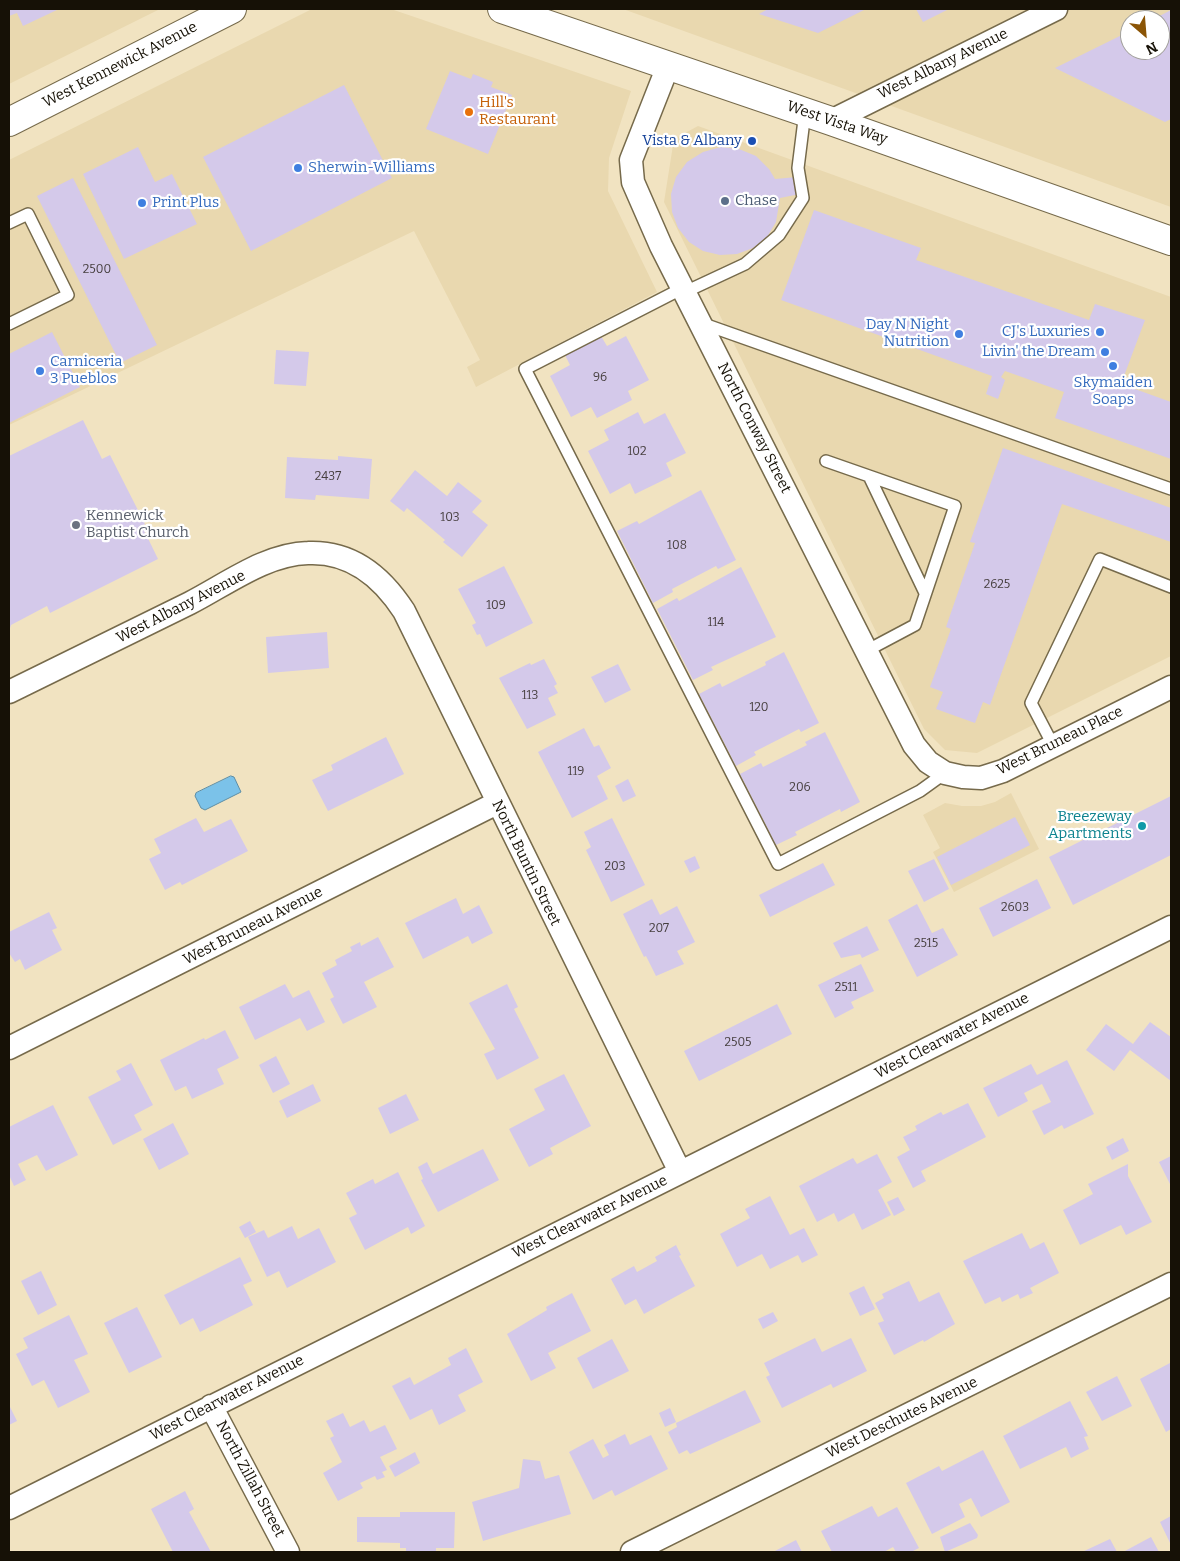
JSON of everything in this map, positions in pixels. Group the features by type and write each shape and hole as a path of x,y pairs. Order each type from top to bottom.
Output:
{"main road":[{"name":"West Kennewick Avenue","path":"9,122 232,9"},
{"name":"West Vista Way","path":"502,9 523,14 1171,241"}],"street":[{"name":"West Albany Avenue","path":"831,121 1056,9"},
{"name":"North Conway Street","path":"668,66 632,160 631,171 639,200 914,745 928,762 945,773"},
{"name":"West Albany Avenue","path":"9,692 140,628 261,565 284,556 307,552 329,554 358,564"},
{"name":"North Buntin Street","path":"358,564 387,587 404,611 680,1172"},
{"name":"West Bruneau Place","path":"945,773 980,778 1003,771 1171,687"},
{"name":"West Bruneau Avenue","path":"9,1048 497,803"},
{"name":"West Clearwater Avenue","path":"9,1508 1171,927"},
{"name":"West Deschutes Avenue","path":"632,1552 1171,1284"},
{"name":"North Zillah Street","path":"211,1406 288,1552"}],"lane":[{"path":"805,112 798,168 803,198 779,234 745,264 684,290 524,369 778,864 920,791 945,773"},
{"path":"9,223 28,214 68,295 9,324"},
{"path":"701,323 1171,489"},
{"path":"826,461 955,506 915,625 866,651"},
{"path":"869,476 926,593"},
{"path":"1054,747 1031,704 1100,559 1171,587"}],"shaded area":[{"path":"9,9 160,9 9,84"},
{"path":"312,9 391,9 631,91 609,158 608,191 657,292 476,387 467,367 480,360 414,231 9,425 9,160"},
{"path":"623,9 1171,9 1171,207"},
{"path":"698,126 1171,297 1171,656 977,753 945,750 924,729 664,202 674,139"},
{"path":"1011,793 1039,849 954,892 933,852 940,848 923,815 945,803 962,806 981,806 995,802"}],"water":[{"path":"231,776 234,777 241,792 205,810 201,808 195,796 196,793"}],"building":[{"path":"9,9 59,9 23,26 17,13 9,16"},
{"path":"768,9 866,9 818,33 759,14"},
{"path":"916,9 949,9 923,22"},
{"path":"1170,11 1171,119 1165,122 1055,68 1120,36 1120,60 1170,60"},
{"name":"Hill's Restaurant","path":"450,71 471,79 473,74 493,82 491,87 512,95 488,154 426,129"},
{"name":"Sherwin-Williams","path":"344,85 392,178 251,251 203,157"},
{"name":"Print Plus","path":"138,147 155,182 172,174 197,224 124,259 83,174"},
{"name":"Chase","path":"721,147 739,149 756,156 769,169 775,179 797,177 800,194 780,198 776,222 767,237 753,248 737,254 720,255 703,251 689,242 678,228 672,212 671,194 676,177 687,162 703,152"},
{"path":"73,178 157,345 120,363 37,196"},
{"path":"814,210 921,248 916,260 1089,320 1095,304 1145,320 1121,384 1171,402 1171,459 1055,418 1064,392 1005,371 1001,377 1005,380 998,399 986,394 992,376 781,300"},
{"name":"Carniceria 3 Pueblos","path":"52,332 80,387 9,423 9,354"},
{"path":"601,336 607,346 626,336 649,380 628,391 632,400 597,418 591,407 571,417 550,376 570,365 565,355"},
{"path":"276,350 309,352 306,386 274,384"},
{"path":"638,412 644,424 665,413 686,453 666,463 672,476 635,494 630,483 610,494 588,451 609,440 604,430"},
{"name":"Kennewick Baptist Church","path":"83,420 102,459 110,455 145,524 142,526 158,559 50,613 47,606 11,625 9,631 9,456"},
{"path":"1003,448 1171,508 1171,542 1062,504 990,705 983,702 975,723 936,709 943,692 930,687 951,629 946,627 975,543 970,542"},
{"path":"338,456 372,459 369,499 316,495 315,500 285,498 287,457 338,460"},
{"path":"415,470 447,496 458,482 482,501 472,512 488,525 462,557 407,508 404,512 390,501"},
{"path":"701,490 736,560 718,569 716,566 672,589 673,592 653,603 617,531 637,521 639,524"},
{"path":"504,566 533,623 486,647 480,634 477,635 472,625 476,623 458,589"},
{"path":"741,567 776,637 711,667 713,670 693,680 657,609 677,598 679,601"},
{"path":"327,632 329,668 268,673 266,637"},
{"path":"784,652 819,723 801,732 799,729 754,752 756,755 736,766 699,694 720,683 722,687 766,665 765,662"},
{"path":"544,659 557,684 554,686 558,693 548,698 556,715 527,729 499,678 530,663 531,665"},
{"path":"618,664 631,690 605,703 591,677"},
{"path":"584,728 594,747 599,745 611,768 597,776 608,799 572,818 538,752"},
{"path":"825,732 860,802 841,812 840,809 795,832 797,835 776,845 740,774 761,763 763,767 807,745 805,742"},
{"path":"386,737 404,774 328,811 312,780 333,770 331,765"},
{"path":"628,779 636,796 623,802 615,786"},
{"name":"Breezeway Apartments","path":"1171,796 1171,855 1073,905 1049,857"},
{"path":"1015,817 1030,845 951,885 937,857"},
{"path":"196,818 204,832 231,819 248,851 182,885 180,882 165,890 149,859 161,853 154,839"},
{"path":"612,818 645,885 611,902 586,850 591,847 584,832"},
{"path":"695,856 700,868 690,873 684,861"},
{"path":"934,859 949,889 924,902 908,871"},
{"path":"823,863 835,885 770,917 759,895"},
{"path":"1037,879 1051,908 993,937 979,908"},
{"path":"456,898 463,914 479,905 493,933 472,944 468,936 423,959 405,923"},
{"path":"652,899 660,915 677,906 695,942 677,951 684,964 656,976 646,956 644,957 623,914"},
{"path":"917,904 932,933 943,928 958,955 917,977 888,920"},
{"path":"49,912 57,928 52,930 62,950 25,970 20,959 15,962 9,953 9,932"},
{"path":"867,926 879,950 862,958 860,954 841,958 833,943"},
{"path":"378,937 394,967 364,982 377,1007 343,1024 330,999 334,997 322,973 337,965 335,960 352,951 350,947 360,942 361,946"},
{"path":"861,964 874,991 851,1002 854,1008 835,1018 818,985"},
{"path":"285,984 293,998 309,990 325,1022 307,1031 300,1018 255,1040 239,1007"},
{"path":"507,984 518,1007 514,1009 539,1058 497,1080 484,1054 495,1049 469,1003"},
{"path":"777,1004 792,1034 699,1081 684,1051"},
{"path":"1150,1022 1171,1037 1171,1081 1130,1050 1114,1071 1086,1050 1106,1024 1133,1044"},
{"path":"225,1030 239,1058 217,1069 224,1084 192,1099 186,1086 175,1091 160,1060 204,1038 205,1040"},
{"path":"276,1056 290,1084 273,1093 259,1065"},
{"path":"1067,1060 1094,1114 1064,1129 1062,1125 1044,1135 1032,1111 1051,1102 1042,1084 1024,1093 1028,1101 998,1117 983,1088 1031,1064 1037,1075"},
{"path":"131,1063 153,1105 134,1115 142,1130 113,1145 88,1097 121,1080 116,1071"},
{"path":"564,1074 591,1126 550,1148 553,1154 529,1167 509,1129 545,1110 534,1089"},
{"path":"313,1084 321,1101 287,1118 279,1101"},
{"path":"406,1094 419,1120 390,1134 378,1108"},
{"path":"968,1103 986,1137 921,1171 926,1181 913,1188 897,1157 910,1150 903,1137 917,1130 915,1126 941,1112 943,1115"},
{"path":"53,1105 78,1155 46,1171 37,1155 18,1164 26,1180 14,1186 9,1175 9,1127"},
{"path":"173,1123 189,1154 159,1170 143,1139"},
{"path":"1123,1138 1129,1151 1112,1160 1106,1147"},
{"path":"483,1149 499,1180 438,1212 421,1180 423,1179 418,1167 427,1162 433,1174"},
{"path":"877,1154 892,1182 878,1190 891,1215 862,1230 854,1213 838,1222 834,1213 817,1222 799,1186 853,1158 857,1164"},
{"path":"1171,1156 1171,1186 1159,1162"},
{"path":"1128,1164 1128,1176 1152,1222 1126,1235 1121,1225 1080,1245 1063,1210 1093,1194 1088,1184"},
{"path":"398,1172 425,1226 411,1234 408,1227 365,1250 349,1218 357,1214 346,1193 373,1179 375,1184"},
{"path":"770,1196 790,1235 804,1228 818,1255 802,1263 798,1255 770,1269 762,1254 737,1267 720,1234 750,1218 745,1209"},
{"path":"898,1197 905,1210 894,1216 887,1202"},
{"path":"250,1221 256,1232 245,1238 239,1227"},
{"path":"292,1226 298,1239 319,1228 336,1262 287,1288 279,1271 267,1277 248,1237 264,1230 268,1238"},
{"path":"1022,1233 1030,1249 1044,1242 1059,1273 1030,1288 1033,1293 1020,1299 1018,1294 1002,1302 1000,1297 985,1304 963,1261"},
{"path":"676,1245 681,1255 679,1256 695,1286 644,1314 636,1299 625,1305 611,1279 634,1266 637,1272 657,1261 655,1257"},
{"path":"240,1257 252,1281 243,1285 253,1305 200,1332 193,1318 180,1325 164,1295"},
{"path":"41,1271 57,1305 38,1315 21,1281"},
{"path":"909,1281 919,1302 939,1292 955,1324 924,1342 923,1340 894,1355 878,1323 884,1321 875,1303 884,1298 882,1294"},
{"path":"864,1286 875,1309 860,1316 849,1293"},
{"path":"572,1293 591,1331 548,1353 556,1368 531,1381 507,1334 547,1310 546,1307"},
{"path":"137,1307 162,1357 129,1373 104,1323"},
{"path":"773,1312 778,1321 763,1329 758,1319"},
{"path":"69,1315 88,1354 74,1360 90,1392 58,1408 44,1380 32,1386 16,1354 28,1348 23,1338"},
{"path":"815,1338 822,1352 851,1338 867,1371 833,1388 831,1384 782,1408 766,1377 770,1375 764,1363"},
{"path":"612,1339 629,1371 593,1389 577,1358"},
{"path":"466,1348 483,1382 458,1395 466,1411 439,1425 432,1409 410,1420 392,1386 410,1377 414,1385 451,1365 448,1358"},
{"path":"1170,1363 1171,1429 1166,1432 1140,1379"},
{"path":"1117,1376 1132,1406 1102,1421 1086,1392"},
{"path":"745,1390 761,1422 690,1454 687,1450 679,1454 668,1432 677,1427 676,1423"},
{"path":"1070,1401 1088,1436 1084,1437 1089,1449 1071,1458 1066,1447 1020,1469 1003,1436"},
{"path":"9,1405 17,1421 9,1425"},
{"path":"670,1408 676,1422 665,1427 659,1413"},
{"path":"343,1413 350,1427 364,1420 370,1432 385,1425 397,1449 380,1457 387,1470 382,1472 385,1477 377,1480 375,1476 360,1483 363,1488 338,1501 323,1473 342,1462 330,1438 334,1436 326,1421"},
{"path":"625,1434 630,1445 651,1435 668,1469 615,1496 612,1490 593,1500 569,1452 593,1439 603,1458 609,1455 604,1445"},
{"path":"983,1450 1010,1502 981,1517 971,1498 959,1504 965,1517 932,1534 906,1483 939,1466 942,1471"},
{"path":"415,1452 420,1463 395,1477 389,1466"},
{"path":"523,1459 540,1461 545,1479 559,1475 571,1514 483,1541 472,1502 519,1488"},
{"path":"185,1491 194,1509 189,1512 211,1552 173,1552 151,1509"},
{"path":"872,1506 878,1517 897,1507 919,1548 911,1552 896,1552 893,1547 884,1552 832,1552 821,1531"},
{"path":"400,1512 455,1512 454,1548 436,1548 436,1551 406,1551 406,1548 400,1548 400,1543 357,1542 357,1517 400,1517"},
{"path":"1171,1516 1171,1545 1160,1522"},
{"path":"970,1523 978,1535 977,1538 945,1552 940,1537"},
{"path":"1151,1537 1159,1552 1123,1552"},
{"path":"1110,1539 1117,1552 1082,1552"},
{"path":"796,1540 802,1552 773,1552"}],"place":[{"name":"Hill's Restaurant","path":"469,112"},
{"name":"Vista & Albany","path":"752,141"},
{"name":"Sherwin-Williams","path":"298,168"},
{"name":"Chase","path":"725,201"},
{"name":"Print Plus","path":"142,203"},
{"name":"CJ's Luxuries","path":"1100,332"},
{"name":"Day N Night Nutrition","path":"959,334"},
{"name":"Livin' the Dream","path":"1105,352"},
{"name":"Skymaiden Soaps","path":"1113,366"},
{"name":"Carniceria 3 Pueblos","path":"40,371"},
{"name":"Kennewick Baptist Church","path":"76,525"},
{"name":"Breezeway Apartments","path":"1142,826"}]}
